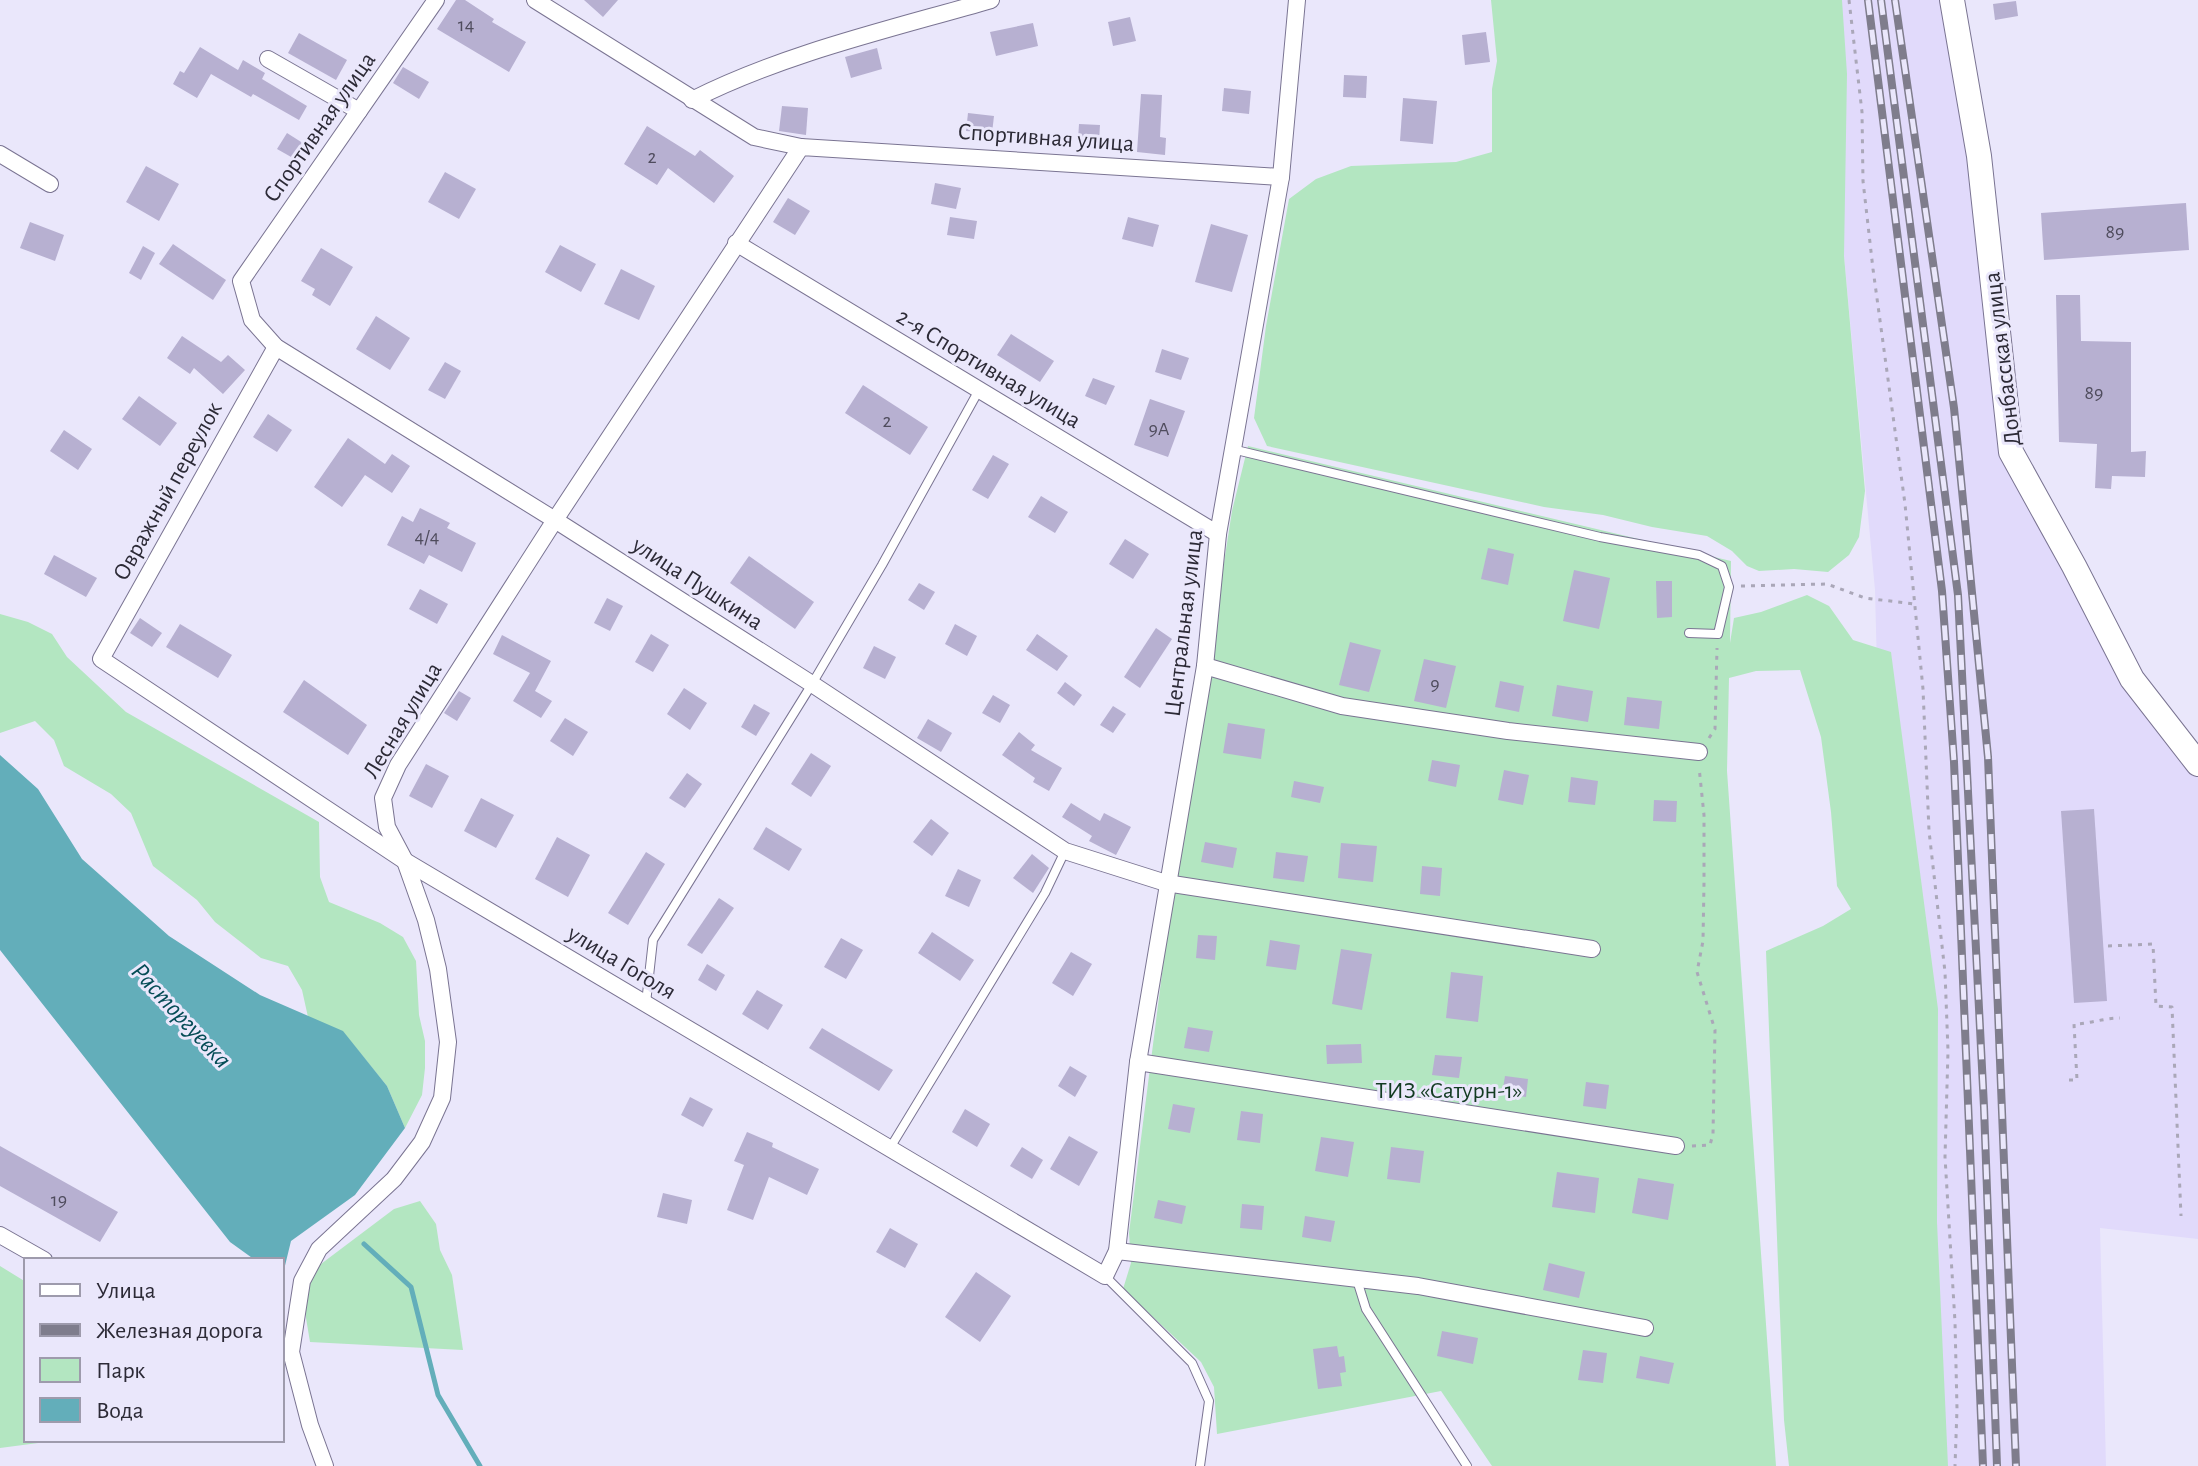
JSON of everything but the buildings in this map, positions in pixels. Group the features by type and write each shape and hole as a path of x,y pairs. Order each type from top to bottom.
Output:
{"street":[{"name":"Спортивная улица","path":"241,281 436,0"},
{"path":"535,0 754,137 804,146"},
{"path":"692,100 737,77 991,0"},
{"name":"Центральная улица","path":"1117,1251 1138,1062 1205,666 1218,534 1281,177 1297,0"},
{"name":"Донбасская улица","path":"1952,0 1979,156 2011,452 2132,679 2198,764"},
{"path":"268,59 359,111"},
{"name":"Спортивная улица","path":"804,146 1281,177"},
{"name":"Лесная улица","path":"286,1354 302,1281 319,1249 394,1179 422,1142 442,1098 448,1042 438,969 426,920 405,861 387,827 383,798 398,765 555,520 736,243 804,146"},
{"path":"0,154 50,184"},
{"name":"2-я Спортивная улица","path":"736,243 1218,534"},
{"name":"улица Пушкина","path":"241,281 252,320 276,347 812,684 1065,851 1166,883 1592,949"},
{"name":"Овражный переулок","path":"101,659 276,347"},
{"name":"улица Гоголя","path":"101,659 405,861 1105,1276"},
{"path":"1205,666 1342,706 1508,731 1699,752"},
{"path":"1138,1062 1676,1146"},
{"path":"0,1235 40,1258"},
{"path":"1105,1276 1117,1251 1418,1286 1645,1328"},
{"path":"286,1354 325,1466"}],"lane":[{"path":"646,1004 653,940 812,684 979,389"},
{"path":"1231,449 1573,531 1699,555 1722,566 1729,587 1718,634 1689,633"},
{"path":"890,1148 1045,893 1065,851"},
{"path":"1105,1276 1192,1363 1209,1401 1200,1466"},
{"path":"1357,1279 1366,1309 1467,1466"}],"path":[{"path":"1849,0 1862,112 1863,181 1905,504 1923,689 1929,831 1945,972 1948,1051 1945,1157 1955,1322 1955,1466"},
{"path":"1729,587 1827,584 1865,598 1914,604"},
{"path":"1676,1146 1710,1145 1713,1134 1715,1030 1697,972 1703,941 1704,883 1699,752 1715,729 1718,634"},
{"path":"2108,946 2153,944 2156,1006 2172,1007 2181,1216"},
{"path":"2069,1080 2077,1080 2074,1024 2120,1018"}],"shaded area":[{"path":"1812,0 1959,0 2007,451 2198,772 2198,1239 2100,1228 2106,1466 1878,1466 1885,983 1875,590 1843,245"}],"green space":[{"path":"1491,0 1842,0 1847,74 1844,256 1865,491 1859,537 1849,555 1828,572 1794,569 1759,571 1747,566 1732,551 1707,536 1603,515 1544,507 1267,446 1254,418 1266,326 1289,199 1316,179 1351,166 1456,162 1492,152 1492,89 1497,61"},
{"name":"ТИЗ «Сатурн-1»","path":"1248,446 1731,561 1730,643 1734,618 1807,595 1829,606 1853,640 1891,652 1938,1009 1937,1222 1948,1466 1789,1466 1784,1420 1766,951 1823,926 1851,909 1837,886 1821,737 1800,670 1756,671 1729,678 1727,771 1776,1466 1492,1466 1441,1391 1217,1434 1214,1387 1201,1362 1123,1289 1131,1263 1129,1233 1171,903 1232,511"},
{"path":"0,614 28,622 52,634 67,657 126,712 319,822 320,877 329,902 380,923 403,937 416,961 425,1068 422,1095 405,1128 387,1086 343,1032 308,1017 302,990 288,966 261,958 215,922 197,900 153,866 131,813 111,794 64,766 54,740 35,721 0,733"},
{"path":"420,1201 436,1224 440,1250 452,1275 463,1350 310,1342 304,1306 313,1270 394,1209"},
{"path":"0,1266 24,1281 24,1442 46,1442 0,1448"}],"water":[{"path":"0,755 38,789 82,859 169,936 260,995 343,1031 387,1086 405,1128 355,1195 291,1241 284,1270 284,1258 252,1258 230,1242 0,950"}],"waterway":[{"name":"Расторгуевка","path":"364,1244 411,1287 438,1395 480,1466"}],"railway":[{"path":"1868,0 1942,591 1954,762 1983,1466"},
{"path":"1881,0 1958,595 1984,1107 1997,1466"},
{"path":"1895,0 1954,408 1988,757 2016,1466"}]}
